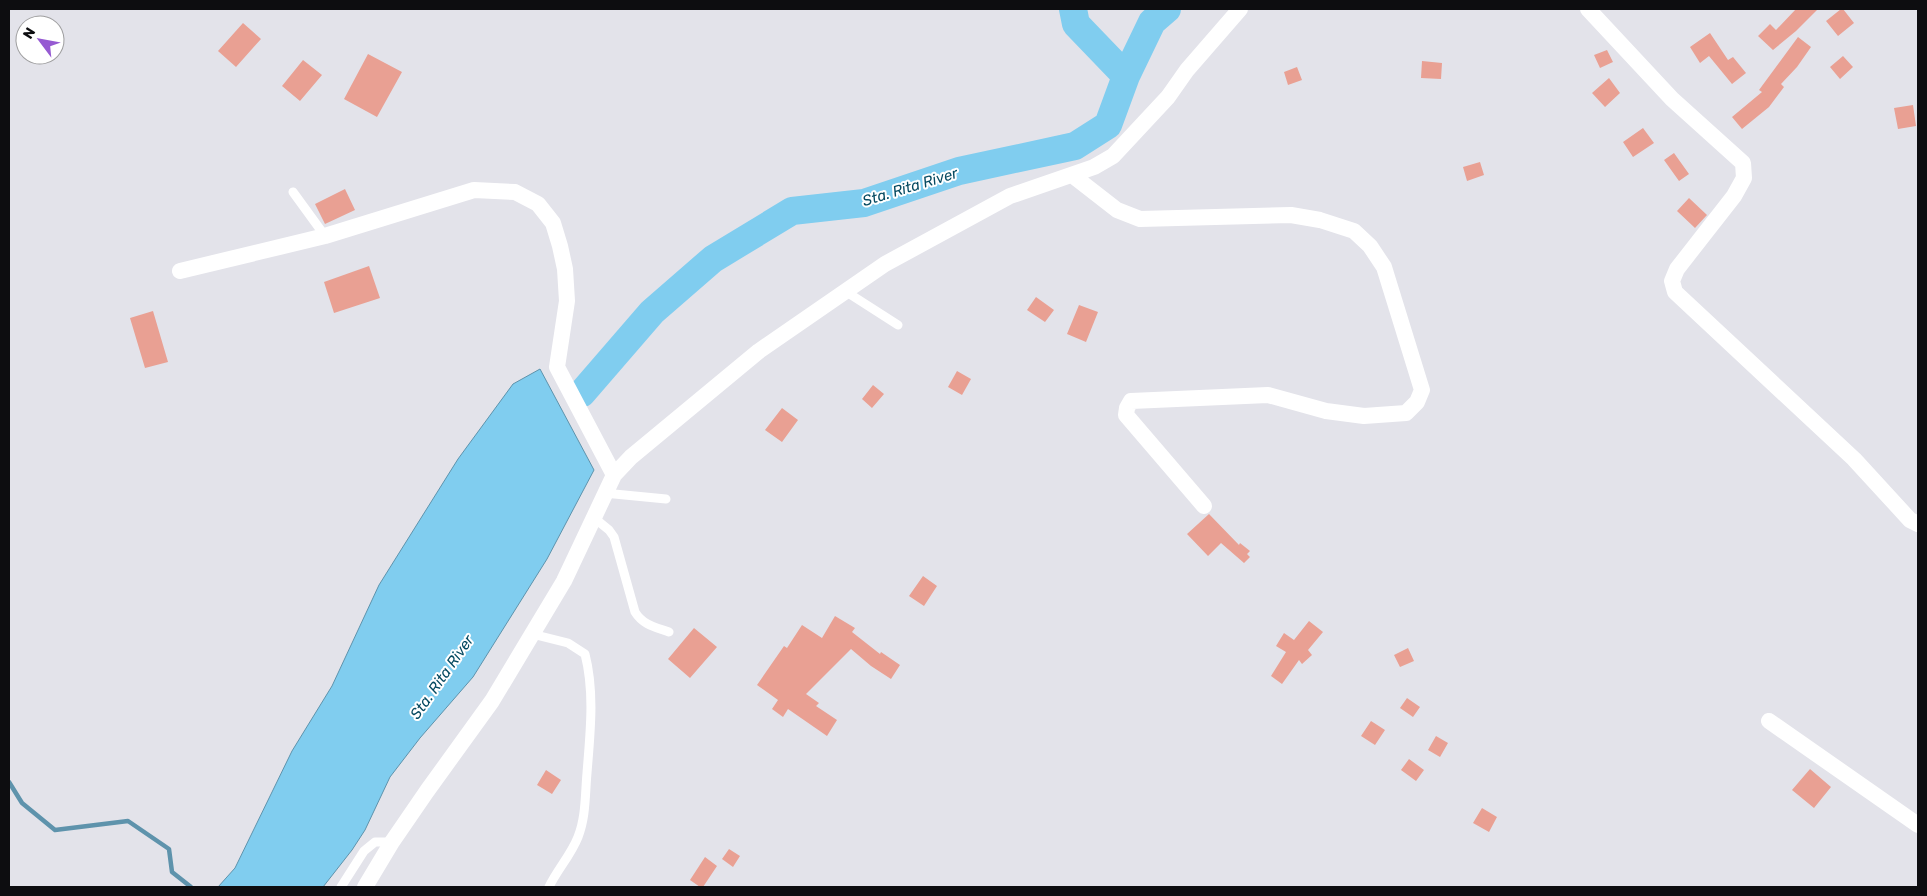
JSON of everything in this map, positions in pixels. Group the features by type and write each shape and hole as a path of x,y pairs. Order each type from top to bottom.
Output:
{"street":[{"path":"365,887 392,842 492,701 564,581 614,475 631,457 759,351 884,264 1010,196 1094,167 1113,156 1168,97 1187,70 1240,9"},
{"path":"1588,9 1672,99 1743,163 1744,178 1734,196 1677,269 1672,282 1676,292 1854,459 1910,520 1918,524"},
{"path":"1072,175 1117,210 1140,219 1291,215 1320,220 1354,232 1370,246 1384,267 1422,390 1417,402 1406,413 1364,416 1326,411 1268,395 1131,401 1126,415 1204,506"},
{"path":"180,271 325,236 474,190 515,192 538,204 553,223 565,269 567,301 557,367 614,475"},
{"path":"1769,721 1918,825"}],"lane":[{"path":"293,192 325,236"},
{"path":"845,291 898,325"},
{"path":"604,493 666,499"},
{"path":"593,517 614,536 635,612 639,619 646,624 669,632"},
{"path":"532,634 568,643 585,654 590,672 590,730 584,818 577,839 549,887"},
{"path":"341,887 364,850 375,842 392,842"}],"water":[{"path":"540,369 594,470 547,559 473,677 420,738 390,777 365,830 323,887 218,887 235,868 292,751 332,686 379,585 458,459 513,384"}],"building":[{"path":"1796,9 1818,9 1773,50 1758,36 1770,24 1776,30"},
{"path":"1841,9 1854,23 1838,36 1826,21"},
{"path":"243,23 261,39 236,67 218,51"},
{"path":"1710,33 1728,60 1733,57 1746,73 1732,84 1709,56 1700,63 1690,47"},
{"path":"1798,37 1811,47 1797,67 1781,84 1784,87 1769,107 1742,129 1732,117 1762,92 1759,90"},
{"path":"1607,50 1613,62 1600,68 1594,55"},
{"path":"368,54 402,72 377,117 344,99"},
{"path":"1843,56 1853,67 1840,79 1830,67"},
{"path":"303,60 322,75 300,101 282,86"},
{"path":"1422,61 1442,63 1441,79 1421,78"},
{"path":"1297,67 1302,80 1288,85 1284,72"},
{"path":"1609,78 1620,93 1605,107 1592,93"},
{"path":"1913,105 1916,126 1898,129 1894,108"},
{"path":"1643,128 1654,143 1633,157 1623,142"},
{"path":"1674,153 1689,174 1679,181 1664,160"},
{"path":"1480,162 1484,175 1467,181 1463,167"},
{"path":"345,189 355,210 325,224 315,204"},
{"path":"1689,198 1707,215 1695,228 1677,211"},
{"path":"369,266 380,298 334,313 324,282"},
{"path":"1036,297 1054,310 1045,322 1027,310"},
{"path":"1079,305 1098,312 1086,342 1067,334"},
{"path":"153,311 168,362 145,368 130,318"},
{"path":"957,371 971,379 962,395 948,387"},
{"path":"873,385 884,394 872,408 862,399"},
{"path":"782,408 798,420 782,442 765,430"},
{"path":"1209,514 1239,545 1240,543 1250,551 1247,554 1250,557 1244,563 1221,543 1208,556 1187,534"},
{"path":"923,576 937,586 924,606 909,596"},
{"path":"835,616 855,628 852,632 880,654 881,652 900,665 891,679 871,666 851,649 806,694 819,703 816,706 837,720 827,736 788,709 783,717 772,709 778,700 757,685 784,646 787,648 802,625 822,638"},
{"path":"1309,621 1323,632 1308,650 1312,655 1302,664 1299,660 1282,684 1271,676 1286,652 1276,646 1284,633 1294,640"},
{"path":"694,628 717,647 690,678 668,659"},
{"path":"1408,648 1414,661 1400,667 1394,655"},
{"path":"1407,698 1420,707 1413,717 1400,708"},
{"path":"1371,721 1385,730 1375,745 1361,736"},
{"path":"1436,736 1448,743 1440,757 1428,750"},
{"path":"1409,759 1424,770 1416,781 1401,770"},
{"path":"1810,769 1831,787 1814,808 1792,790"},
{"path":"546,770 561,780 552,794 537,785"},
{"path":"1482,808 1497,817 1489,832 1473,823"},
{"path":"729,849 740,856 733,867 722,859"},
{"path":"705,857 717,866 703,887 700,887 690,880"}],"waterway":[{"path":"1073,9 1076,24 1126,76"},
{"name":"Sta. Rita River","path":"582,393 652,312 713,259 792,211 864,203 959,171 1075,146 1108,125 1126,76 1152,22 1167,9"},
{"path":"9,782 22,803 55,830 128,821 169,849 172,872 191,887"}]}
